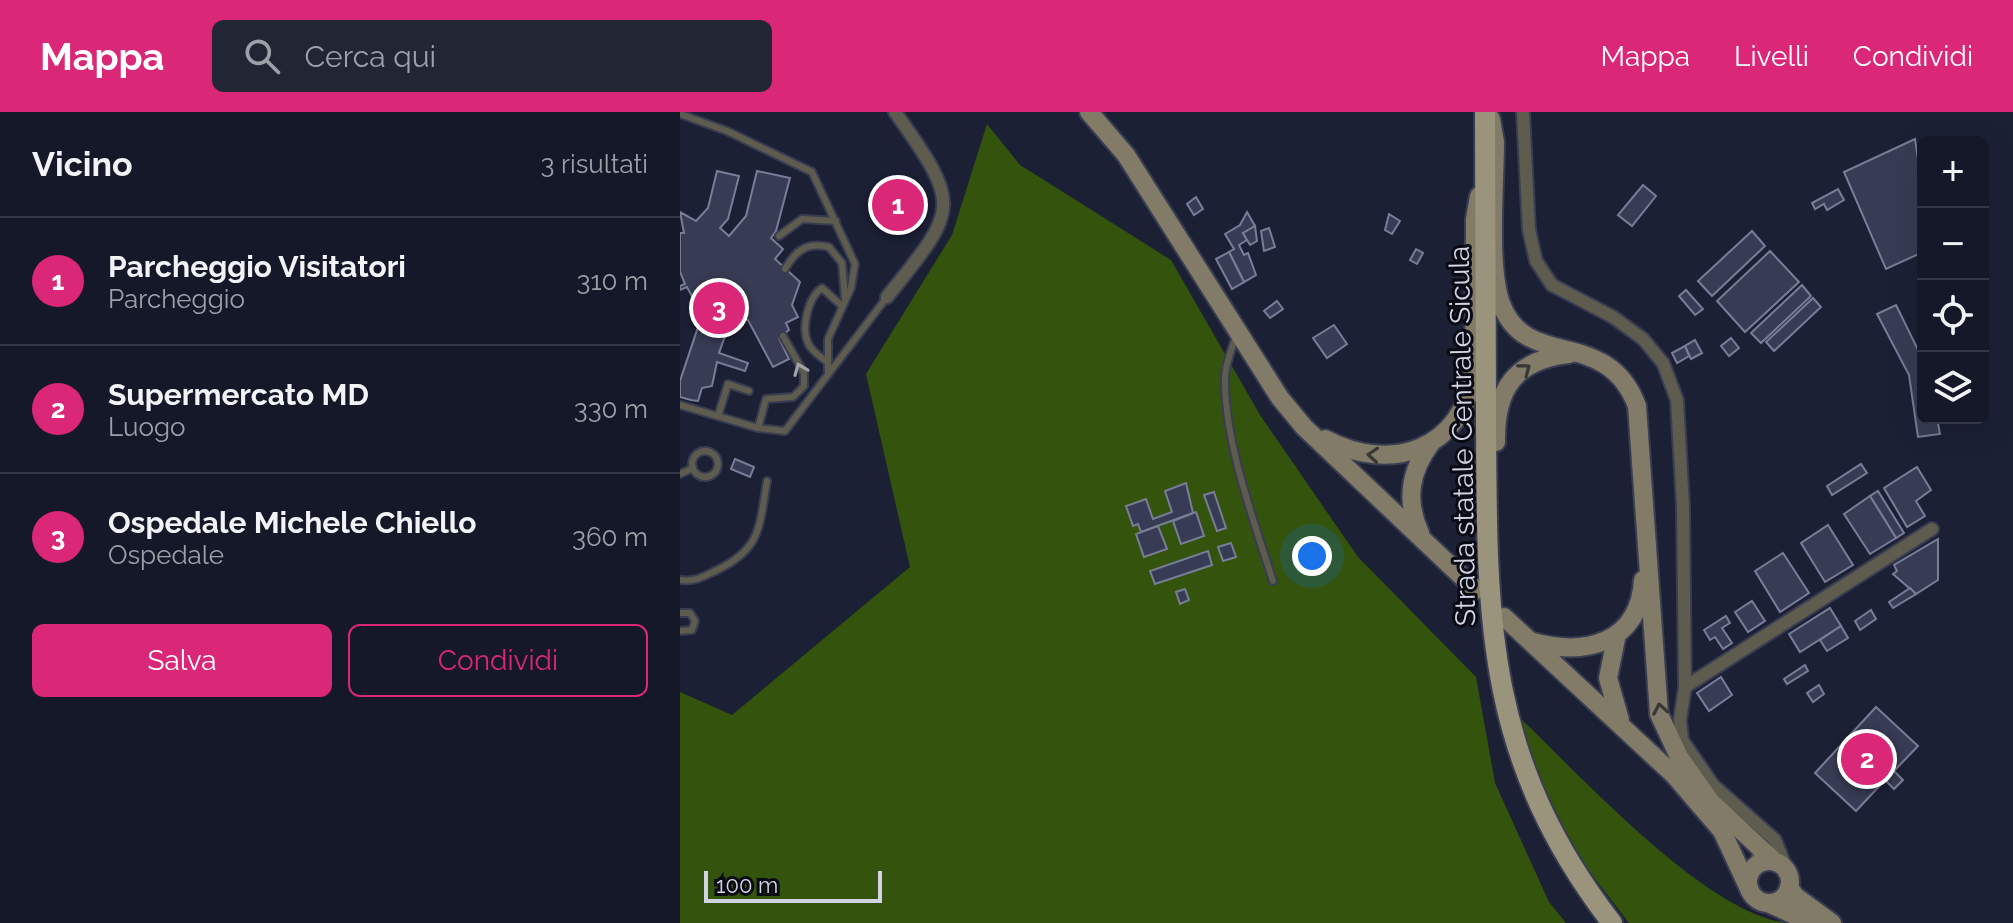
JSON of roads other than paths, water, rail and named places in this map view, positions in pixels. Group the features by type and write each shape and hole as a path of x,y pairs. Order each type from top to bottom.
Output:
{"main road":[{"path":"1077,112 1112,138"},
{"path":"1089,112 1112,138 1149,191 1280,398 1304,427 1476,590"},
{"path":"1487,112 1495,142 1496,282 1503,309 1528,338 1579,353 1612,367 1624,379 1637,406 1659,714 1679,757 1710,801"},
{"name":"Strada statale Centrale Sicula","path":"1487,112 1487,567 1494,644 1507,716 1524,773 1551,830 1586,889 1612,923"},
{"path":"1422,537 1414,519 1412,477 1431,443 1460,414 1471,392 1475,219 1485,161"},
{"path":"1507,716 1497,581 1497,406 1504,391 1526,366 1539,359 1579,353"},
{"path":"1304,427 1363,456 1396,455 1431,443"},
{"path":"1528,641 1553,647 1590,648 1617,634 1632,616 1642,592 1645,533"},
{"path":"1504,617 1674,775 1722,831 1757,900 1812,923"},
{"path":"1617,634 1608,678 1612,703 1623,726"},
{"path":"1674,775 1710,801 1784,874 1795,896 1832,923"},
{"path":"1750,891 1749,877 1760,848"},
{"path":"1768,903 1781,899 1784,874"}],"street":[{"path":"887,297 936,236 944,208 935,169 895,112"},
{"path":"1523,112 1529,230 1536,261 1543,275 1552,285 1613,317 1643,339 1672,380 1681,450 1685,687 1680,720 1686,750 1760,848 1775,840 1784,874"},
{"path":"1685,687 1932,529"}],"lane":[{"path":"680,114 807,167 855,264 844,303 828,339 828,374"},
{"path":"779,236 802,219 836,221"},
{"path":"785,269 794,254 806,246 829,247 842,263 844,303"},
{"path":"827,362 810,348 806,339 810,305 822,288 844,303"},
{"path":"680,405 758,428 785,431 792,426 887,297"},
{"path":"1237,333 1224,375 1229,419 1248,502 1273,581"},
{"path":"758,428 766,399 793,397 804,386 804,373 783,336"},
{"path":"718,416 728,384 749,391"},
{"path":"701,452 713,454 717,461 715,473 707,477 699,475 693,468 694,457 701,452"},
{"path":"680,474 693,468"},
{"path":"680,580 697,580 740,560 753,546 767,481"},
{"path":"680,613 690,613 695,621 692,630 680,631"}],"place":[{"name":"Parcheggio Visitatori","path":"898,205"},
{"name":"Ospedale Michele Chiello","path":"719,308"},
{"name":"Supermercato MD","path":"1867,759"}]}
